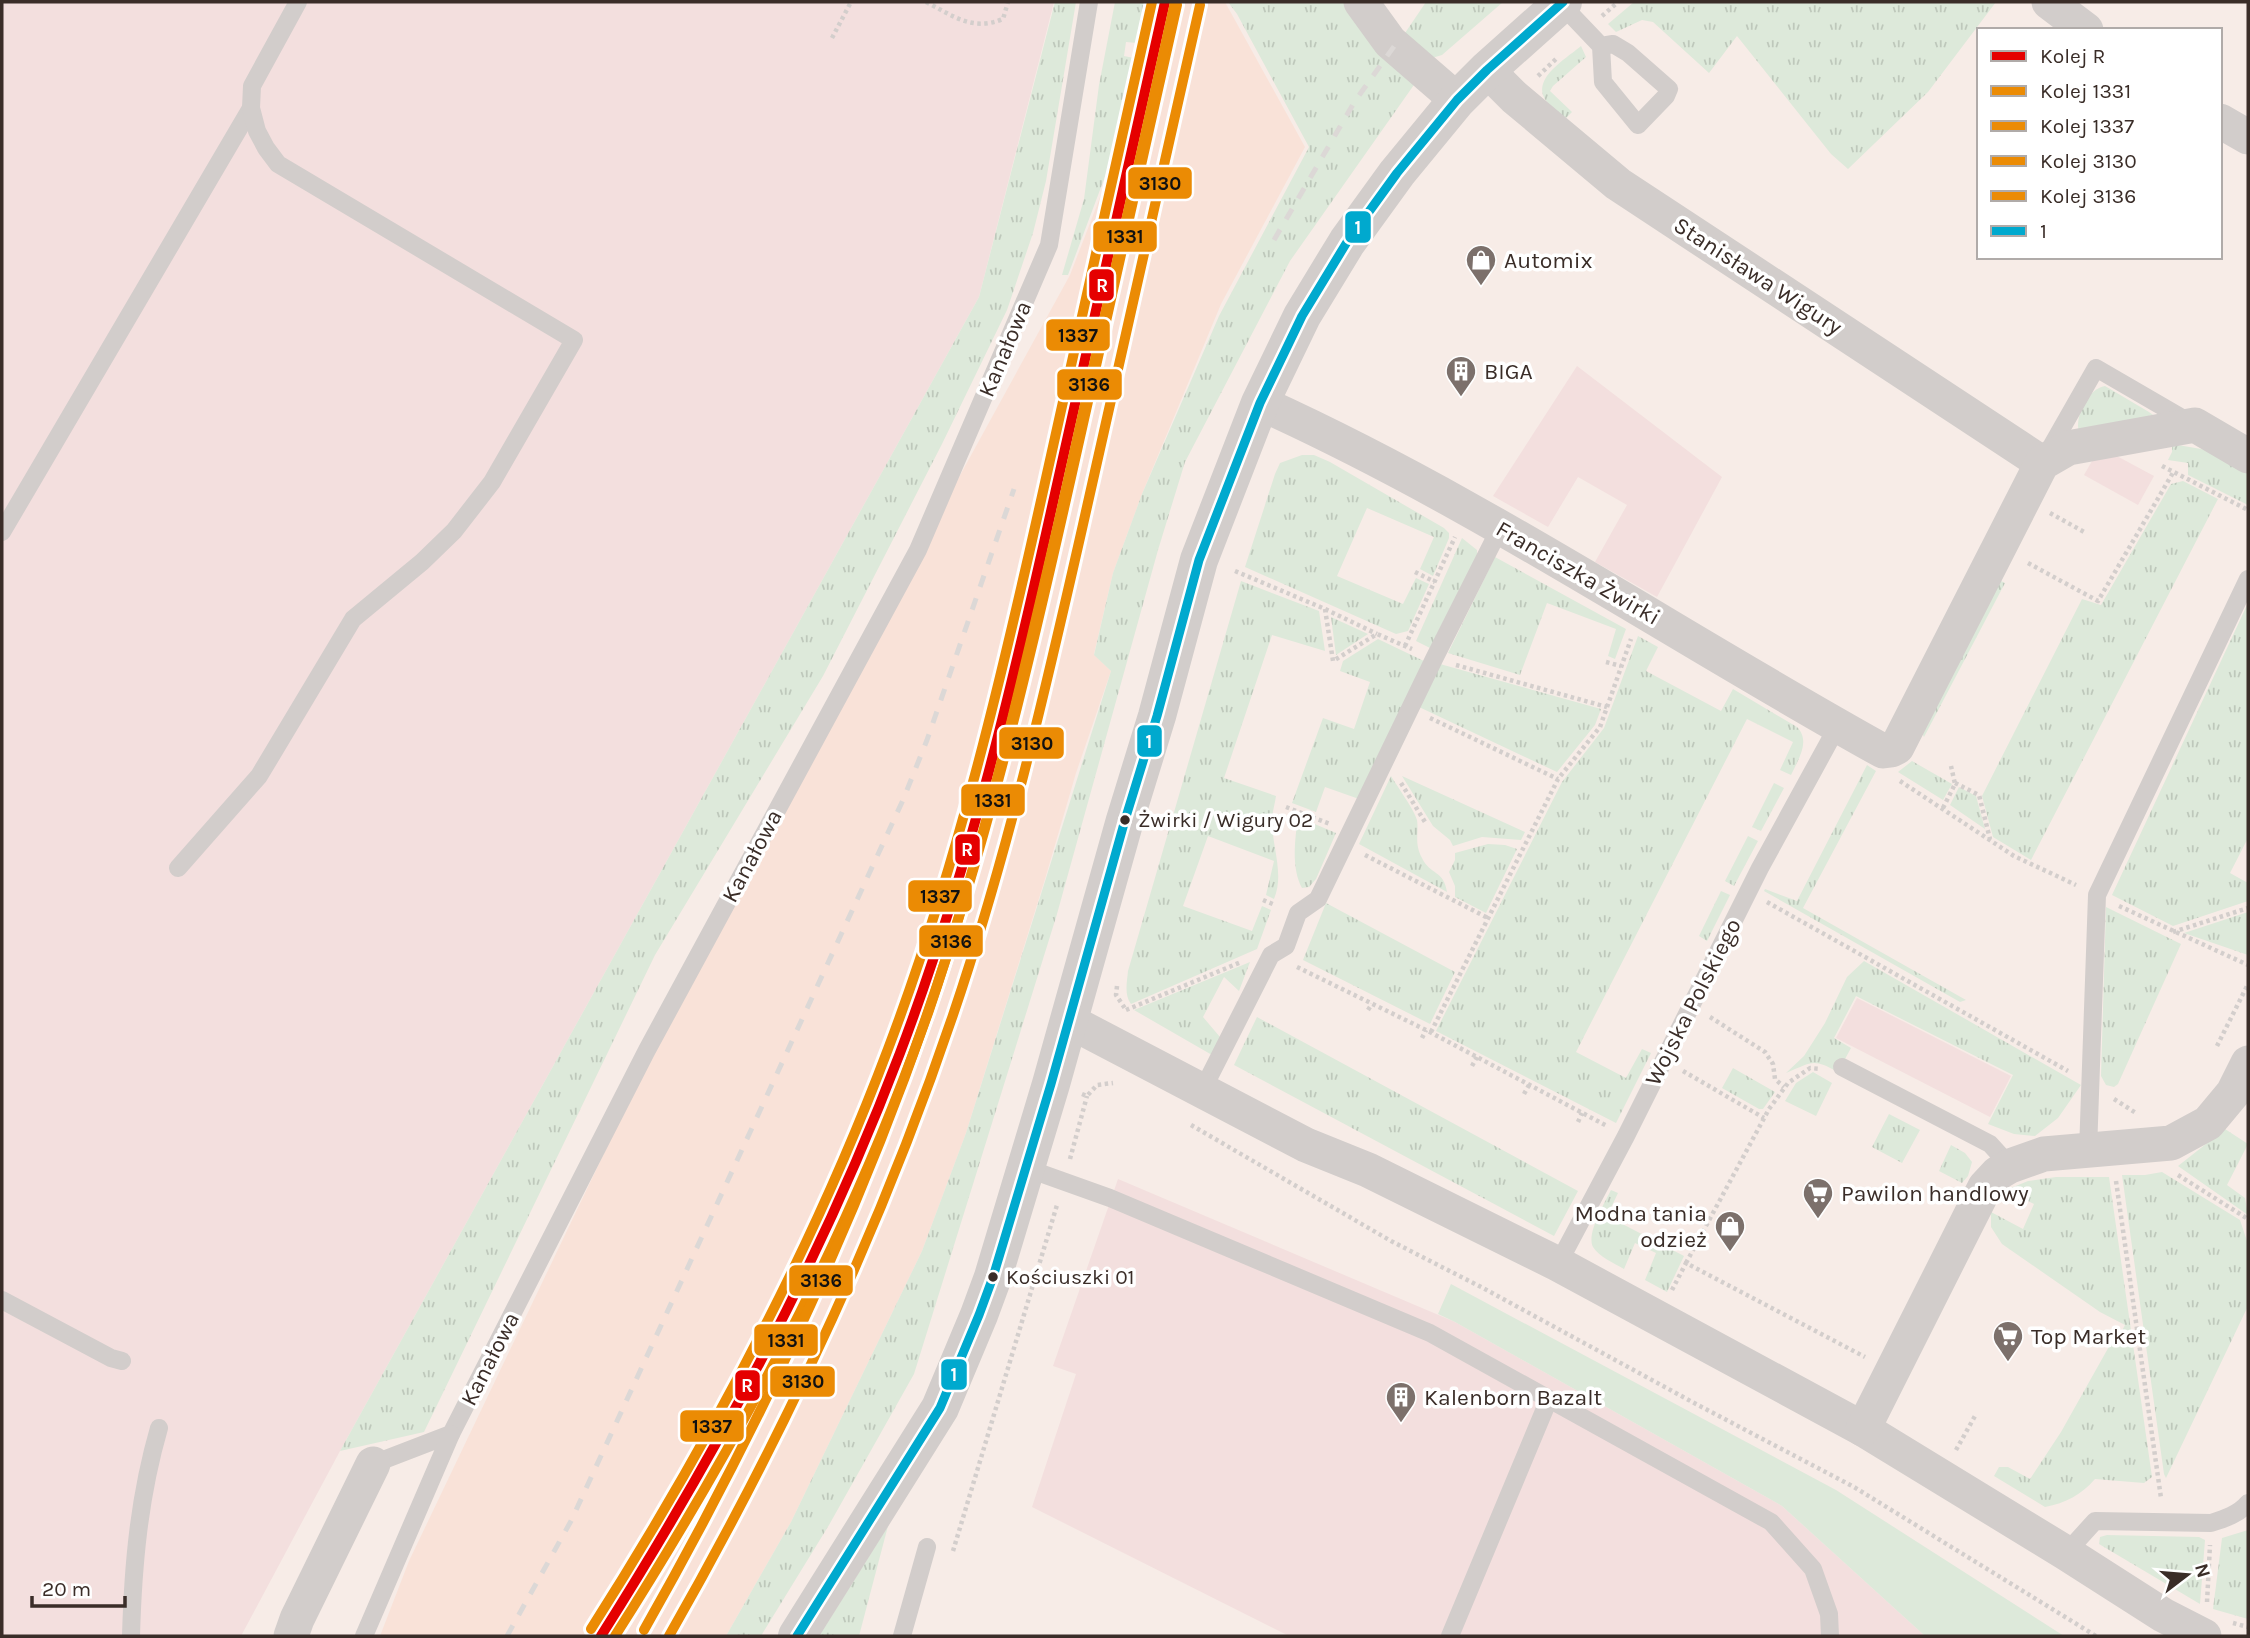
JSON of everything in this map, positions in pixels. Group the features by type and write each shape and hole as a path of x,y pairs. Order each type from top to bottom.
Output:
{"street":[{"path":"1361,2 1390,42 1457,100"},
{"path":"2049,2 2083,28"},
{"path":"797,1636 940,1408 979,1315 1051,1084 1199,560 1260,403 1302,316 1347,242 1397,173 1457,100 1487,70 1571,12"},
{"name":"Stanisława Wigury","path":"1487,70 1514,97 1618,184 2042,463"},
{"path":"2222,122 2248,137"},
{"name":"Franciszka Żwirki","path":"1260,403 1335,437 1641,608 1883,751 1895,765"},
{"path":"1895,765 1897,747 2042,463 2068,448 2195,425 2248,456"},
{"path":"1069,1021 1306,1145 1368,1170 1558,1264 1863,1429 2163,1615 2205,1624"},
{"path":"1863,1429 1985,1186 1997,1173 2044,1154 2171,1143 2213,1118 2233,1093 2248,1063"},
{"name":"Kanałowa","path":"291,1636 373,1464"}],"lane":[{"path":"178,868 259,776 352,619 422,562 454,531 492,482 575,340 278,164 257,131 251,108 252,86 298,2"},
{"name":"Kanałowa","path":"373,1464 451,1434 647,1051 918,550 1049,245 1088,2"},
{"path":"1571,12 1601,46 1603,82 1638,125 1666,96 1669,89 1628,53 1613,44 1601,46"},
{"path":"2,532 251,108"},
{"path":"2042,463 2096,368 2195,425"},
{"path":"1202,1091 1271,955 1286,946 1298,913 1318,899 1500,528"},
{"path":"2101,1150 2090,1083 2097,895 2248,579"},
{"name":"Wojska Polskiego","path":"1558,1264 1626,1136 1748,891 1830,740"},
{"path":"1835,1070 1990,1144 2010,1166"},
{"path":"1026,1168 1110,1198 1430,1334 1771,1522 1813,1569 1829,1614 1830,1636"},
{"path":"2,1300 111,1358 122,1361"},
{"path":"1450,1636 1549,1399"},
{"path":"131,1636 137,1528 159,1428"},
{"path":"364,1636 451,1434"},
{"path":"2066,1553 2095,1521 2211,1523 2227,1518 2248,1503"},
{"path":"902,1636 927,1547"}],"path":[{"path":"832,38 851,2"},
{"path":"926,2 970,24 991,24 1003,19 1008,2"},
{"path":"1514,97 1571,12 1618,2"},
{"path":"2153,461 2248,510"},
{"path":"2000,546 2098,601 2174,471"},
{"path":"2045,509 2086,533"},
{"path":"1405,646 1459,528"},
{"path":"1231,584 1239,559"},
{"path":"1235,571 1434,659 1607,707"},
{"path":"1415,572 1435,582"},
{"path":"1422,1038 1488,918 1558,779 1600,727 1641,608"},
{"path":"1325,609 1334,661 1377,634"},
{"path":"1606,662 1621,666"},
{"path":"1410,708 1558,779"},
{"path":"1385,758 1425,822"},
{"path":"1895,765 1943,808 2014,856 2248,965"},
{"path":"1943,808 1955,783 1951,766"},
{"path":"1955,783 1979,795 1990,840"},
{"path":"1286,807 1347,838 1488,918"},
{"path":"1748,891 2090,1083 2144,1118"},
{"path":"2173,932 2248,908"},
{"path":"1126,1010 1262,953 1271,955 1328,986 1428,1031 1626,1136"},
{"path":"1117,984 1116,995 1136,1020"},
{"path":"2211,1058 2248,984"},
{"path":"1368,1010 1372,1004"},
{"path":"1691,1006 1765,1052 1773,1064 1775,1079 1785,1087"},
{"path":"1472,1066 1477,1057"},
{"path":"950,1560 1064,1182 1087,1096 1097,1085 1110,1082 1125,1088 1142,1058"},
{"path":"1664,1060 1764,1118"},
{"path":"1835,1070 1810,1069 1788,1083 1764,1118 1687,1264 1871,1361"},
{"path":"1051,1084 1087,1096"},
{"path":"1524,1094 1529,1085"},
{"path":"1578,1122 1582,1113"},
{"path":"1186,1122 1391,1241 1854,1487 2096,1636"},
{"path":"2171,1143 2169,1170 2248,1221"},
{"path":"2101,1150 2116,1182 2164,1523"},
{"path":"1951,1460 1975,1416"},
{"path":"2205,1624 2210,1559"}],"shaded area":[{"path":"2,2 1054,2 979,297 340,1451 241,1636 2,1636"},
{"path":"1152,2 1225,2 1305,147 1221,304 1142,494 1113,573 1094,654 1111,671 1076,773 966,1133 922,1251 791,1522 726,1636 380,1636 409,1561 652,1053 919,550 1070,275 1114,161 1138,44 1147,29"},
{"path":"1577,366 1722,477 1657,597 1595,562 1627,505 1578,477 1548,527 1493,496"},
{"path":"2100,447 2154,476 2138,505 2084,475"},
{"path":"1857,998 2011,1076 1990,1117 1836,1038"},
{"path":"1118,1179 1455,1322 1782,1506 1925,1636 1289,1636 1032,1507 1076,1374 1053,1366"}],"green space":[{"path":"1055,2 1076,2 1046,181 1033,233 1007,310 942,444 823,676 655,955 424,1432 340,1451 979,297"},
{"path":"1115,2 1150,2 1145,28 1137,43 1126,42 1124,56 1134,58 1112,158 1068,275 1062,275 1084,199 1099,85"},
{"path":"1228,2 1348,2 1416,82 1290,261 1185,462 1057,914 914,1374 829,1525 761,1636 726,1636 791,1522 922,1251 966,1133 1111,671 1094,655 1113,573 1142,494 1219,316 1309,147"},
{"path":"1426,2 1503,2 1442,55 1432,58 1405,33"},
{"path":"1634,2 1996,2 1928,92 1848,169 1831,154 1737,36 1709,73 1653,22 1642,20 1616,32 1608,24"},
{"path":"1581,46 1586,57 1550,91 1572,112 1566,118 1548,103 1543,94 1543,86 1551,71"},
{"path":"2105,386 2153,415 2079,432 2079,418 2084,404 2093,392"},
{"path":"2172,444 2207,450 2248,471 2248,505 2188,475 2188,463 2168,460"},
{"path":"1302,455 1314,455 1330,462 1449,533 1433,576 1420,569 1434,537 1367,508 1337,576 1403,604 1416,578 1429,584 1408,631 1396,634 1245,567 1280,463"},
{"path":"2183,481 2218,499 2031,860 1993,837 1982,796 2082,599 2101,605 2171,484"},
{"path":"1462,538 1477,550 1477,555 1430,648 1416,641"},
{"path":"1495,557 1626,629 1615,659 1608,656 1616,629 1547,603 1520,675 1448,653"},
{"path":"1999,580 2005,583 1924,737 1921,731"},
{"path":"1241,581 1319,611 1325,651 1272,635 1224,778 1276,796 1272,817 1278,869 1277,889 1274,899 1266,895 1274,861 1208,836 1183,906 1252,931 1262,906 1271,910 1257,949 1131,1004 1127,993 1128,971"},
{"path":"2248,603 2248,838 2230,873 2248,883 2248,901 2173,926 2112,895"},
{"path":"1331,617 1368,634 1336,655"},
{"path":"1638,636 1658,647 1646,671 1721,711 1733,689 1797,727 1801,732 1803,744 1791,775 1780,770 1793,742 1747,719 1576,1052 1626,1078 1642,1049 1651,1053 1616,1123 1436,1031 1562,782 1604,728"},
{"path":"1378,639 1426,662 1359,799 1325,787 1316,812 1292,803 1323,718 1354,729 1370,682 1340,671 1343,661"},
{"path":"1440,664 1601,709 1595,725 1557,772 1419,707"},
{"path":"1912,761 1952,784 1943,800 1898,772"},
{"path":"1867,765 1876,771 1803,908 1966,1000 1960,1002 1764,891 1765,889 1797,901"},
{"path":"1391,776 1416,816 1418,848 1422,858 1443,880 1447,892 1359,844"},
{"path":"1402,776 1525,832 1521,840 1482,837 1453,846 1450,840 1433,826"},
{"path":"1774,783 1784,788 1761,831 1752,827"},
{"path":"1959,787 1976,796 1985,829 1950,805"},
{"path":"1298,817 1336,833 1316,879 1309,887 1302,888 1295,863"},
{"path":"1748,836 1758,841 1734,886 1725,881"},
{"path":"1488,844 1517,849 1486,913 1455,897 1455,886 1449,872 1455,860 1455,853"},
{"path":"1721,891 1730,895 1707,941 1699,936"},
{"path":"1326,903 1455,972 1430,1024 1303,960"},
{"path":"2106,907 2181,944 2118,1084 2114,1087 2106,1085 2101,1076"},
{"path":"2248,912 2248,955 2184,933"},
{"path":"1864,961 2081,1085 2058,1118 2035,1136 2014,1134 1988,1124 2013,1075 1856,996 1834,1038 1851,1048 1838,1072 1812,1063 1786,1073 1804,1056 1825,1023 1847,977"},
{"path":"1250,962 1239,991 1224,977 1203,1017 1220,1037 1212,1055 1134,1010"},
{"path":"1257,1017 1578,1191 1554,1236 1234,1065"},
{"path":"1733,1068 1775,1092 1763,1109 1722,1088"},
{"path":"1813,1072 1832,1083 1816,1116 1785,1101 1796,1083"},
{"path":"1889,1114 1920,1130 1902,1163 1872,1147"},
{"path":"2225,1129 2248,1144 2227,1185 2245,1198 2248,1215 2178,1166"},
{"path":"1951,1145 1965,1153 1972,1162 1968,1176 1962,1183 1939,1171"},
{"path":"2162,1172 2240,1220 2248,1244 2248,1306 2166,1478 2122,1175"},
{"path":"2056,1177 2109,1177 2152,1477 2144,1483 2095,1479 2073,1498 2045,1507 1994,1476 1999,1467 2008,1467 2030,1479 2061,1432 2111,1343 2115,1344 2125,1325 2100,1312 2002,1244 1991,1227 1991,1212 2023,1229 2034,1204 2006,1190 2028,1181"},
{"path":"1611,1190 1618,1193 1607,1216 1684,1256 1667,1292 1645,1280 1656,1253 1635,1243 1624,1269 1603,1257 1593,1247 1594,1226"},
{"path":"1451,1284 1836,1490 2064,1636 1925,1636 1782,1506 1438,1314"},
{"path":"888,1526 859,1636 819,1636"},
{"path":"2248,1530 2248,1619 2213,1609 2222,1538"},
{"path":"2100,1537 2199,1537 2205,1540 2200,1604 2099,1544"}],"railway":[{"path":"1274,240 1355,101 1395,45"},
{"path":"507,1636 571,1521 903,800 927,740 1014,489"}],"rail line":[{"name":"1337","path":"591,1629 676,1490 791,1274 858,1125 913,980 957,841 994,700 1152,2"},
{"name":"R","path":"601,1636 726,1425 802,1279 870,1130 925,984 969,845 1006,703 1165,2"},
{"name":"3136","path":"644,1630 726,1480 801,1326 869,1170 929,1010 967,890 1000,769 1058,525 1175,2"},
{"name":"1331","path":"615,1636 741,1425 816,1280 883,1130 938,983 982,839 1021,693 1177,5"},
{"name":"3130","path":"669,1636 751,1486 861,1254 924,1096 973,955 1024,774 1054,651 1200,5"}],"transit line":[{"name":"1","path":"797,1636 940,1408 979,1315 1051,1084 1199,560 1260,403 1302,316 1347,242 1397,173 1457,100 1563,2"}],"place":[{"name":"Automix","path":"1481,287"},
{"name":"BIGA","path":"1461,398"},
{"name":"Żwirki / Wigury 02","path":"1125,820"},
{"name":"Pawilon handlowy","path":"1818,1220"},
{"name":"Modna tania odzież","path":"1730,1253"},
{"name":"Kościuszki 01","path":"993,1277"},
{"name":"Top Market","path":"2008,1363"},
{"name":"Kalenborn Bazalt","path":"1401,1424"}]}
